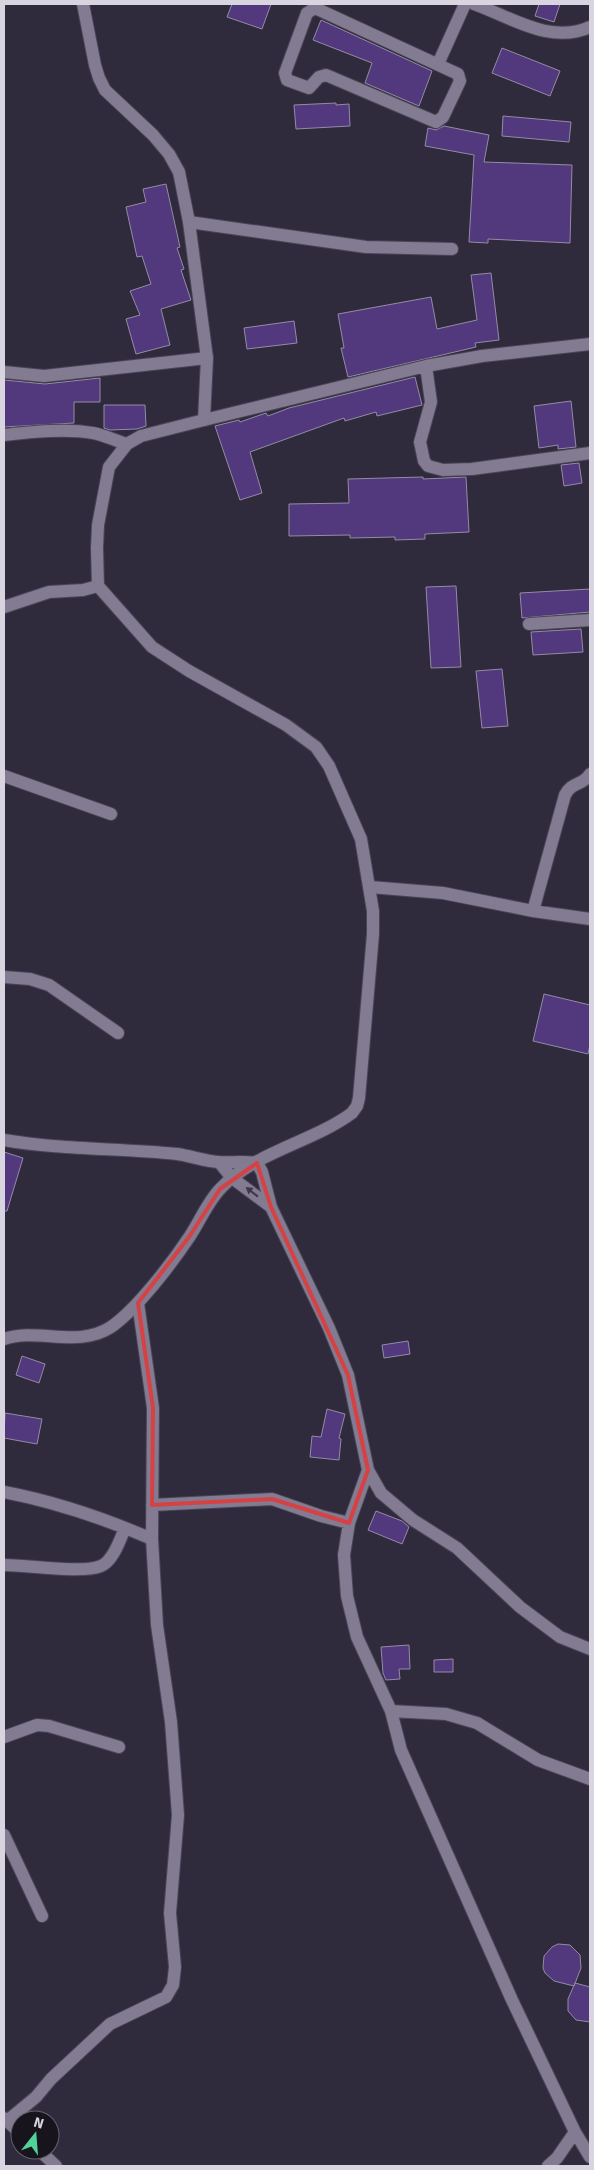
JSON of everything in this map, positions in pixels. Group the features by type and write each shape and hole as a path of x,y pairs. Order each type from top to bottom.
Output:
{"street":[{"path":"83,4 99,78 113,99 153,135 169,154 179,172 189,222 207,358 204,420"},
{"path":"438,64 465,4"},
{"path":"474,4 494,7 542,31 561,34 579,32 590,27"},
{"path":"315,8 438,64 458,74 460,81 443,117 436,122 326,75 319,77 309,88 288,80 285,73 307,13 315,8"},
{"path":"189,222 366,247 452,249"},
{"path":"4,1339 16,1334 67,1338 89,1336 110,1327 138,1303 189,1237 220,1189 232,1178 257,1163 346,1118 358,1106 374,934 370,887 361,839 329,766 316,748 286,725 189,671 152,647 98,586 97,548 102,497 109,467 126,444 141,436 426,366 482,356 590,344"},
{"path":"4,372 44,376 207,358"},
{"path":"426,366 430,402 423,425 421,451 424,461 435,469 472,469 590,453"},
{"path":"4,435 26,433 94,433 126,444"},
{"path":"4,609 49,592 84,590 98,586"},
{"path":"529,624 590,620"},
{"path":"533,911 565,795 569,788 587,779 590,774"},
{"path":"4,776 111,814"},
{"path":"370,887 443,892 533,911 590,919"},
{"path":"4,977 30,979 49,985 118,1033"},
{"path":"4,1140 80,1148 176,1154 219,1162 257,1163"},
{"path":"219,1162 232,1178 271,1207"},
{"path":"257,1163 262,1172 271,1207 329,1328 348,1375 368,1470 381,1493 413,1520 457,1548 520,1607 560,1637 590,1649"},
{"path":"6,2120 36,2097 51,2079 110,2024 166,1997 173,1985 175,1968 170,1913 178,1815 171,1722 157,1625 152,1539 153,1408 138,1303"},
{"path":"368,1470 349,1523 344,1555 347,1596 357,1637 391,1711 401,1750 512,2000 575,2132 590,2157"},
{"path":"4,1492 44,1499 98,1516 152,1539"},
{"path":"152,1505 272,1499 349,1523"},
{"path":"4,1565 81,1570 102,1566 112,1555 125,1528"},
{"path":"391,1711 446,1714 477,1723 538,1760 590,1779"},
{"path":"4,1737 37,1725 49,1726 118,1747"},
{"path":"4,1835 42,1916"},
{"path":"548,2166 557,2158 575,2132"}],"highlighted area":[{"path":"257,1163 271,1207 348,1375 368,1470 349,1523 272,1499 152,1505 153,1408 138,1303 189,1237 220,1189"}],"building":[{"path":"232,4 271,4 262,29 227,17"},
{"path":"539,4 560,4 554,22 535,16"},
{"path":"321,20 432,71 419,106 365,83 372,63 313,40"},
{"path":"502,48 560,71 550,96 492,73"},
{"path":"336,103 336,105 349,104 350,126 296,129 294,105"},
{"path":"503,116 571,122 569,142 502,136"},
{"path":"444,126 489,135 484,162 572,165 570,243 488,239 488,243 469,242 474,155 425,146 428,128 436,130"},
{"path":"166,184 180,247 177,248 184,269 181,270 191,300 161,309 170,345 136,354 126,319 140,315 130,291 151,284 142,256 137,257 126,207 146,202 143,189"},
{"path":"491,273 499,340 475,343 476,347 348,377 341,348 344,348 338,314 431,297 437,329 477,320 471,275"},
{"path":"294,321 297,343 247,349 244,328"},
{"path":"415,377 422,405 377,416 376,412 345,421 344,418 250,452 262,493 240,500 215,426 239,420 240,422 266,413 268,416 289,408"},
{"path":"100,378 100,402 74,402 74,423 4,427 4,380 45,384"},
{"path":"571,401 576,447 558,449 558,445 539,448 534,406"},
{"path":"104,405 145,405 146,426 137,429 110,430 104,428"},
{"path":"579,463 582,483 564,486 561,465"},
{"path":"423,477 423,479 466,477 469,532 425,534 425,539 395,540 395,537 350,538 350,535 289,536 289,504 349,503 348,479"},
{"path":"456,586 461,667 431,668 426,587"},
{"path":"590,589 590,612 522,618 520,593"},
{"path":"581,629 583,652 533,655 531,632"},
{"path":"502,669 508,726 482,728 476,671"},
{"path":"544,994 590,1005 590,1045 588,1054 533,1041"},
{"path":"4,1152 23,1158 7,1211 4,1211"},
{"path":"408,1341 410,1354 384,1358 382,1345"},
{"path":"22,1356 45,1364 39,1383 16,1375"},
{"path":"327,1409 345,1414 339,1438 341,1439 339,1460 310,1457 312,1436 321,1437"},
{"path":"5,1413 42,1419 37,1444 4,1438"},
{"path":"376,1511 402,1521 409,1527 402,1544 368,1530"},
{"path":"409,1645 410,1669 399,1669 400,1679 386,1680 383,1673 381,1647"},
{"path":"453,1659 453,1672 434,1672 434,1660"},
{"path":"558,1944 570,1945 580,1955 581,1968 574,1986 554,1981 545,1973 543,1968 544,1956 552,1947"},
{"path":"575,1983 590,1987 590,2022 576,2020 568,2011 568,1999"}]}
